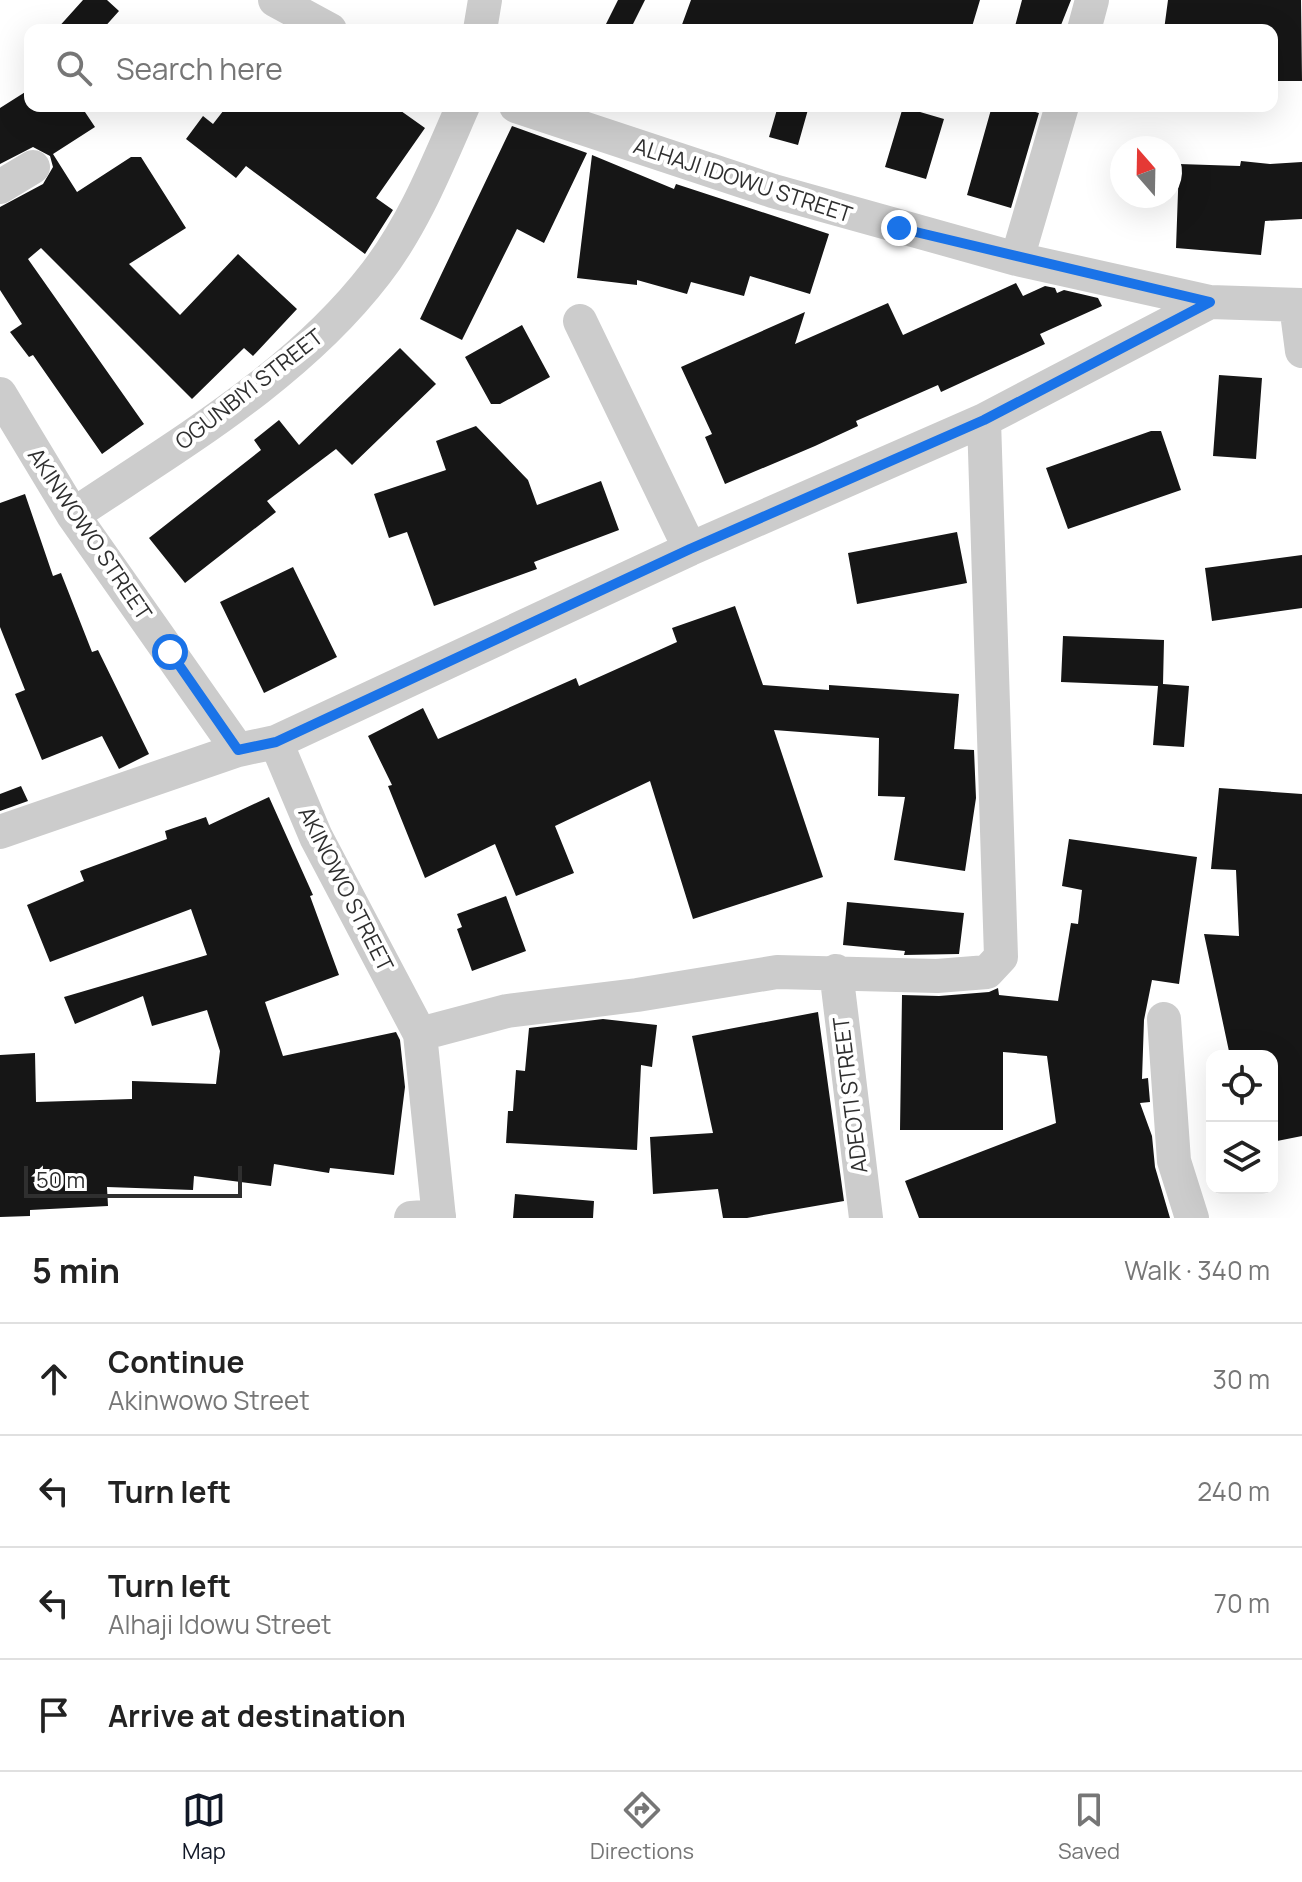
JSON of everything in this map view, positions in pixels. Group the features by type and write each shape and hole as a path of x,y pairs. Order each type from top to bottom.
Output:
{"street":[{"path":"275,0 319,24"},
{"path":"481,24 485,0"},
{"path":"1086,24 1092,0"},
{"name":"OGUNBIYI STREET","path":"73,515 225,413 336,320 378,272 406,226 460,112"},
{"name":"ALHAJI IDOWU STREET","path":"534,112 773,191 1017,259 1210,302 1299,305"},
{"path":"1017,259 1060,112"},
{"path":"0,187 33,167"},
{"path":"0,832 238,750 276,742 690,549 984,420 1210,302"},
{"path":"1299,305 1302,351"},
{"path":"580,321 690,549"},
{"name":"AKINWOWO STREET","path":"0,394 73,515 238,750"},
{"path":"430,1217 420,1034 507,1011 637,995 777,972 836,971 937,976 987,972 1001,957 984,420"},
{"name":"AKINOWO STREET","path":"276,742 316,837 420,1034"},
{"name":"ADEOTI STREET","path":"836,971 866,1218"},
{"path":"1164,1019 1174,1161 1192,1218"}],"building":[{"path":"83,0 107,0 119,11 107,24 61,24"},
{"path":"618,0 645,0 633,24 606,24"},
{"path":"691,0 980,0 973,24 682,24"},
{"path":"1022,0 1071,0 1061,24 1016,24"},
{"path":"1168,0 1301,0 1302,81 1278,81 1278,24 1165,24"},
{"path":"24,93 24,112 85,112 95,127 53,154 77,192 131,157 141,157 186,228 129,264 180,315 238,254 297,309 253,356 244,348 192,399 41,248 28,259 144,424 102,454 33,355 29,357 10,332 22,324 0,290 0,207 43,184 53,167 50,156 33,147 0,164 0,108"},
{"path":"222,112 402,112 425,128 376,198 393,210 365,254 246,166 236,178 186,139 203,116 213,124"},
{"path":"776,112 807,112 798,145 769,137"},
{"path":"902,112 920,112 944,119 926,179 885,167"},
{"path":"990,112 1039,113 1011,208 967,195"},
{"path":"512,126 587,153 544,243 517,229 462,340 420,319"},
{"path":"592,155 674,189 676,184 829,234 810,294 750,276 744,296 691,282 687,294 637,280 637,285 577,278"},
{"path":"1241,161 1270,164 1302,162 1302,219 1265,221 1261,255 1176,248 1177,208 1182,208 1182,164 1240,166"},
{"path":"1016,283 1023,296 1045,286 1055,288 1057,293 1064,290 1098,298 1102,306 1040,334 1045,344 941,392 938,385 856,421 858,426 815,446 725,484 705,437 712,434 681,367 805,312 795,344 888,303 903,335"},
{"path":"522,325 550,377 500,404 491,404 465,357"},
{"path":"400,348 436,384 352,465 336,449 267,501 276,512 185,583 149,538 261,450 254,440 279,420 299,445"},
{"path":"1219,375 1262,378 1256,459 1213,456"},
{"path":"476,426 528,480 537,505 601,481 619,530 534,562 537,569 434,606 407,532 389,538 374,494 446,470 436,441"},
{"path":"1151,431 1161,431 1181,490 1068,529 1046,468"},
{"path":"25,494 53,576 61,573 92,652 98,650 149,754 119,769 102,736 42,760 15,694 25,690 0,627 0,503"},
{"path":"957,532 967,583 857,604 848,553"},
{"path":"1302,555 1302,608 1212,621 1205,568"},
{"path":"293,567 337,657 264,693 220,602"},
{"path":"735,606 763,685 829,690 829,685 959,694 954,749 974,750 976,798 965,871 894,860 905,797 878,796 879,738 774,730 823,877 693,919 650,781 555,826 574,873 516,896 495,844 425,878 388,786 392,785 368,736 423,708 438,739 576,678 579,686 677,642 672,628"},
{"path":"1063,636 1164,640 1163,684 1189,686 1184,747 1153,745 1158,686 1061,682"},
{"path":"21,786 28,801 0,811 0,794"},
{"path":"1219,788 1302,794 1302,1136 1278,1141 1278,1050 1229,1050 1204,934 1239,936 1236,870 1211,869"},
{"path":"269,797 313,895 310,896 339,975 265,1002 283,1056 396,1032 400,1040 405,1087 394,1175 330,1168 329,1173 274,1164 271,1186 194,1176 193,1190 107,1187 108,1206 30,1210 30,1216 0,1217 0,1055 35,1053 36,1102 132,1099 132,1081 216,1084 220,1051 207,1010 152,1026 143,996 75,1024 64,997 207,955 191,909 50,962 27,905 84,881 80,871 167,839 165,831 206,817 209,825"},
{"path":"1069,839 1197,857 1179,984 1152,980 1144,1020 1142,1079 1148,1078 1150,1102 1140,1103 1152,1136 1155,1167 1170,1218 919,1218 905,1181 1056,1123 1047,1056 1003,1052 1003,1130 900,1130 902,995 939,996 989,992 998,988 999,995 1058,1001 1071,923 1078,924 1082,890 1062,886"},
{"path":"506,896 526,951 472,971 457,929 462,927 457,914"},
{"path":"847,902 964,913 959,954 904,955 905,951 843,945"},
{"path":"818,1012 844,1201 747,1218 723,1218 718,1189 653,1194 650,1137 713,1133 692,1036"},
{"path":"603,1019 657,1025 652,1067 641,1065 637,1150 506,1143 508,1111 513,1111 516,1070 525,1071 529,1028"},
{"path":"515,1194 594,1201 593,1218 513,1218"}],"route":[{"path":"170,652 238,750 276,742 690,549 984,420 1210,302 1017,259 899,228"}]}
